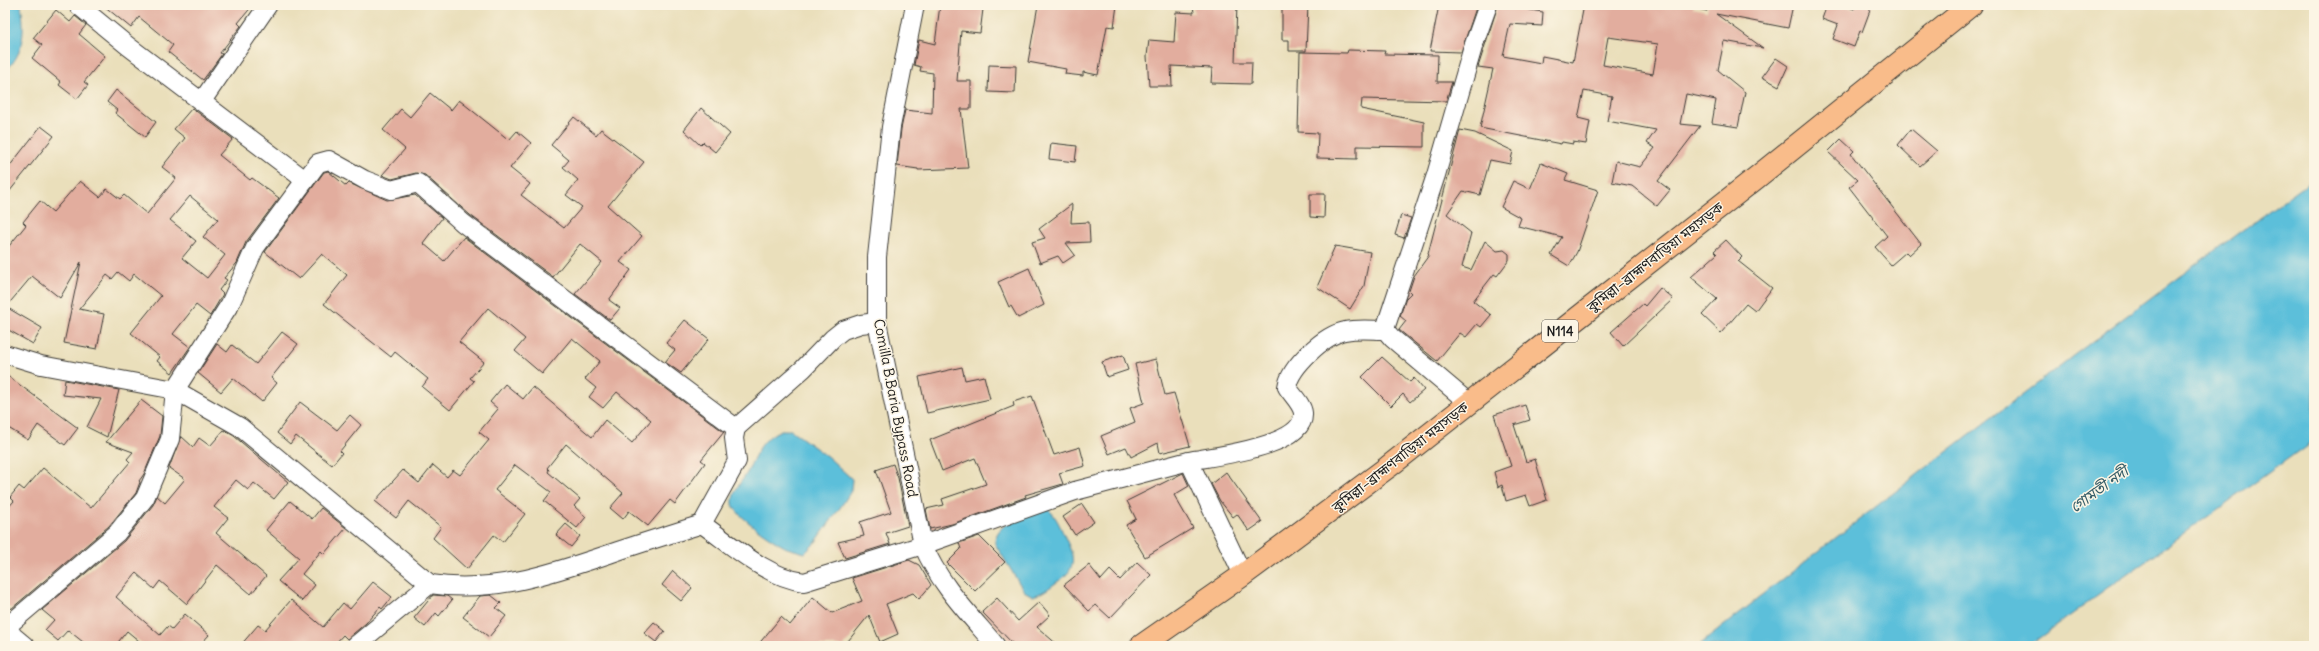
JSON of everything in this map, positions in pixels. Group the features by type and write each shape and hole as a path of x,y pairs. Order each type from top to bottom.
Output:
{"highway":[{"name":"কুমিল্লা–ব্রাহ্মণবাড়িয়া মহাসড়ক","path":"1141,646 1243,575 1382,471 1769,168 1971,5"}],"street":[{"path":"78,5 128,46 305,180"},
{"path":"202,101 268,5"},
{"name":"Comilla B.Baria Bypass Road","path":"915,5 891,127 877,257 877,322 923,544 929,558 953,596 996,646"},
{"path":"1470,403 1392,338 1386,330 1387,320 1436,175 1473,47 1488,5"},
{"path":"25,646 10,632 9,629 11,622 36,604 118,533 145,498 170,439 175,390 230,304 255,248 318,163 329,160 365,180 391,190 418,183 463,223 736,428"},
{"path":"5,354 40,365 175,390 240,427 430,584 461,587 530,578 702,524 737,461 734,438 736,428 803,369 833,338 843,330 861,324 877,322"},
{"path":"702,524 771,571 789,580 804,582 923,544 1075,491 1188,461 1280,441 1296,430 1303,421 1302,406 1286,388 1288,379 1296,367 1320,344 1344,331 1386,330"},
{"path":"1188,461 1243,575"},
{"path":"355,646 430,584"}],"water":[{"path":"5,5 21,5 23,32 20,49 12,64 5,71"},
{"name":"গোমতী নদী","path":"2314,178 2314,440 2028,646 1698,646 2003,409 2158,292"},
{"path":"781,430 791,430 828,457 852,479 851,491 815,543 805,553 787,548 765,535 740,515 733,504 736,490 761,446 775,433"},
{"path":"1048,509 1056,518 1070,549 1072,555 1072,567 1064,577 1046,590 1033,596 1024,591 995,544 996,536 1000,529 1007,524 1023,516"}],"building":[{"path":"103,5 253,5 238,23 241,26 220,53 222,54 203,80 168,52 173,45 139,17 131,28"},
{"path":"940,5 983,9 980,33 961,31 957,81 971,81 971,109 961,109 968,168 918,170 897,166 901,129 905,110 932,113 933,73 920,71 921,67 914,65 919,40 935,44"},
{"path":"1038,5 1117,5 1114,27 1107,26 1098,75 1083,72 1083,76 1065,74 1066,69 1028,62"},
{"path":"1193,5 1237,5 1235,62 1252,62 1251,84 1211,83 1212,68 1171,66 1172,86 1149,86 1147,56 1149,40 1174,42 1176,12 1194,13"},
{"path":"1282,5 1308,5 1306,51 1289,51 1289,40 1282,40"},
{"path":"1439,5 1477,5 1461,52 1430,51"},
{"path":"1498,5 1543,12 1542,26 1510,24 1503,56 1541,63 1542,56 1573,62 1584,5 1694,5 1693,8 1707,11 1708,5 1793,5 1788,28 1716,14 1763,48 1724,41 1718,70 1745,92 1738,127 1712,123 1716,100 1686,94 1680,124 1700,126 1658,181 1670,190 1657,206 1632,186 1612,182 1616,161 1640,167 1655,148 1647,143 1656,130 1607,121 1612,96 1584,91 1578,118 1590,121 1586,144 1562,142 1561,144 1480,128 1493,69 1478,67","holes":["1608,37 1658,44 1653,74 1603,65"]},
{"path":"1827,5 1843,5 1854,9 1856,5 1872,5 1862,32 1860,31 1854,47 1833,39 1838,25 1822,19"},
{"path":"56,10 70,22 75,16 86,25 79,34 105,56 84,82 88,85 77,99 59,85 61,82 32,58 42,45 33,38"},
{"path":"1348,50 1385,51 1384,54 1438,55 1437,82 1452,82 1446,101 1362,99 1361,109 1424,122 1424,147 1357,146 1357,159 1317,158 1318,133 1298,132 1300,52 1347,53"},
{"path":"1776,58 1788,66 1779,86 1762,77"},
{"path":"989,65 1016,66 1015,93 988,92"},
{"path":"116,90 156,122 145,137 115,113 117,110 107,102"},
{"path":"430,93 451,110 459,100 509,140 517,131 531,143 510,168 530,184 521,195 564,228 582,207 566,195 578,180 563,167 569,160 551,145 574,117 596,135 601,129 644,162 608,206 642,236 620,262 631,270 609,300 620,308 610,320 575,294 602,262 580,244 553,277 470,215 425,175 416,173 392,179 382,175 405,149 383,130 401,109 410,117"},
{"path":"192,108 233,139 219,155 250,180 252,178 279,198 246,242 237,263 224,278 227,280 219,290 223,294 210,316 196,305 173,334 190,347 172,373 157,361 160,357 131,333 161,296 134,274 129,281 118,272 112,279 107,275 79,309 104,314 97,349 64,343 81,262 60,298 32,276 6,307 42,328 33,344 5,328 5,251 26,225 23,222 40,201 53,212 80,181 100,197 107,189 120,199 124,195 147,214 176,178 162,167 185,138 174,129","holes":["190,196 218,219 203,237 225,255 207,278 182,258 196,241 170,220"]},
{"path":"701,108 730,134 715,152 703,142 700,145 684,130"},
{"path":"41,126 54,136 5,197 5,172"},
{"path":"1911,129 1937,151 1920,166 1898,145"},
{"path":"1460,130 1475,133 1513,151 1510,164 1490,160 1480,195 1463,191 1447,214 1471,233 1462,267 1471,270 1485,241 1497,251 1504,250 1509,254 1509,260 1497,276 1494,274 1473,301 1491,315 1481,327 1477,324 1466,337 1460,333 1437,361 1399,330 1406,321 1400,316 1406,298 1411,293 1409,291 1414,276 1429,255 1428,254"},
{"path":"1841,139 1854,151 1851,154 1921,244 1909,255 1906,252 1891,265 1875,247 1887,236 1849,187 1858,180 1828,152"},
{"path":"1051,143 1077,146 1075,162 1049,159"},
{"path":"1541,163 1568,174 1565,180 1598,190 1577,252 1569,266 1551,255 1562,237 1518,226 1521,218 1501,207 1513,181 1530,189"},
{"path":"328,171 346,186 349,183 387,200 415,195 442,218 423,243 444,261 464,237 724,432 701,460 705,463 675,504 670,500 648,526 629,511 623,519 610,508 623,493 566,444 547,468 549,470 548,472 580,499 574,506 586,517 577,528 544,501 551,492 515,465 495,490 525,514 503,542 494,535 467,569 433,538 441,527 409,501 396,518 375,501 403,470 419,483 433,465 447,477 453,470 460,475 489,440 479,432 498,409 490,402 505,384 523,399 533,387 592,437 605,420 632,443 651,420 617,392 603,408 589,397 596,388 585,379 600,361 572,338 542,374 515,351 525,339 488,308 459,342 484,362 470,378 474,381 450,410 422,387 428,379 395,352 391,357 324,304 347,275 322,254 299,279 265,252 324,172"},
{"path":"1310,194 1325,194 1324,218 1310,217"},
{"path":"1072,204 1071,223 1089,222 1090,242 1066,243 1075,255 1063,263 1058,256 1040,263 1032,242 1045,238 1039,229"},
{"path":"1401,215 1411,218 1404,238 1395,235"},
{"path":"1726,240 1742,257 1738,261 1772,288 1755,311 1746,304 1721,333 1702,315 1717,299 1691,277 1717,254 1714,251"},
{"path":"1335,246 1370,252 1364,286 1350,309 1317,287"},
{"path":"1029,268 1044,305 1018,318 1011,306 1009,307 998,282"},
{"path":"1660,288 1673,299 1623,346 1611,332 1643,304 1645,306"},
{"path":"685,320 709,339 681,373 665,362 675,350 666,343"},
{"path":"282,332 298,344 271,378 277,383 262,402 233,378 221,392 198,373 217,344 227,352 232,345 256,364"},
{"path":"1123,355 1128,370 1107,377 1102,362"},
{"path":"1382,357 1410,382 1414,378 1424,390 1410,402 1403,394 1391,406 1362,377"},
{"path":"1156,359 1165,395 1174,393 1190,446 1160,453 1158,443 1131,457 1126,447 1109,454 1101,436 1135,422 1130,408 1144,403 1135,364"},
{"path":"962,367 965,380 984,376 990,399 927,413 919,377"},
{"path":"5,374 78,428 65,445 38,425 28,440 5,426"},
{"path":"65,380 119,390 107,437 87,427 101,399 63,395"},
{"path":"1032,396 1054,455 1080,447 1085,466 1059,473 1063,484 1025,495 1026,497 952,524 930,529 926,509 944,505 942,499 986,484 975,458 942,471 930,440 1014,406 1013,402"},
{"path":"141,400 162,416 160,436 144,474 139,481 140,482 136,493 109,526 11,609 5,603 5,511 14,501 10,497 19,486 24,490 43,468 91,508 130,462 127,459 133,452 106,442"},
{"path":"300,402 337,430 350,415 361,425 340,451 342,453 332,465 296,436 290,444 277,433"},
{"path":"1525,405 1530,420 1514,425 1526,462 1535,459 1547,500 1530,506 1526,495 1506,501 1502,485 1498,487 1494,472 1511,466 1494,415"},
{"path":"224,430 234,436 288,482 274,499 254,483 248,490 236,480 214,507 228,518 216,533 266,576 251,594 217,565 187,604 160,581 154,589 136,573 116,597 160,635 168,626 172,629 185,614 209,635 199,646 145,646 127,631 115,646 88,646 68,630 58,641 45,630 54,620 42,610 124,541 153,505 157,496 165,503 185,479 169,468 181,436 193,447 199,438 210,446"},
{"path":"893,464 898,478 908,526 886,533 890,544 845,558 838,542 864,536 860,522 891,512 876,470"},
{"path":"1226,472 1262,522 1249,531 1237,514 1233,517 1220,501 1211,484"},
{"path":"1183,473 1189,486 1174,495 1193,528 1145,557 1126,525 1136,519 1127,501"},
{"path":"290,501 312,519 321,508 346,528 324,554 321,551 302,574 315,585 302,601 278,581 299,558 266,530"},
{"path":"1082,504 1094,522 1075,535 1063,517"},
{"path":"566,524 580,536 571,547 556,535"},
{"path":"979,536 1005,562 975,591 947,563 961,549 959,543"},
{"path":"909,560 919,565 931,585 919,599 913,593 886,604 898,634 880,642 869,615 844,646 757,646 781,617 790,625 813,597 832,613 862,601 852,578"},
{"path":"1137,562 1151,575 1110,618 1096,605 1089,611 1064,585 1089,565 1101,580 1110,570 1120,580"},
{"path":"673,571 692,588 681,601 662,585"},
{"path":"373,582 392,597 382,609 380,607 366,623 347,639 343,635 333,646 240,646 258,625 265,630 291,600 323,627 343,603 350,609"},
{"path":"433,595 447,596 452,600 439,616 436,613 425,627 414,618"},
{"path":"491,595 501,603 496,608 506,616 489,637 463,617 480,596"},
{"path":"997,598 1018,621 1039,602 1050,615 1037,627 1059,646 1015,646 982,612"},
{"path":"654,622 665,631 656,642 644,633"}]}
